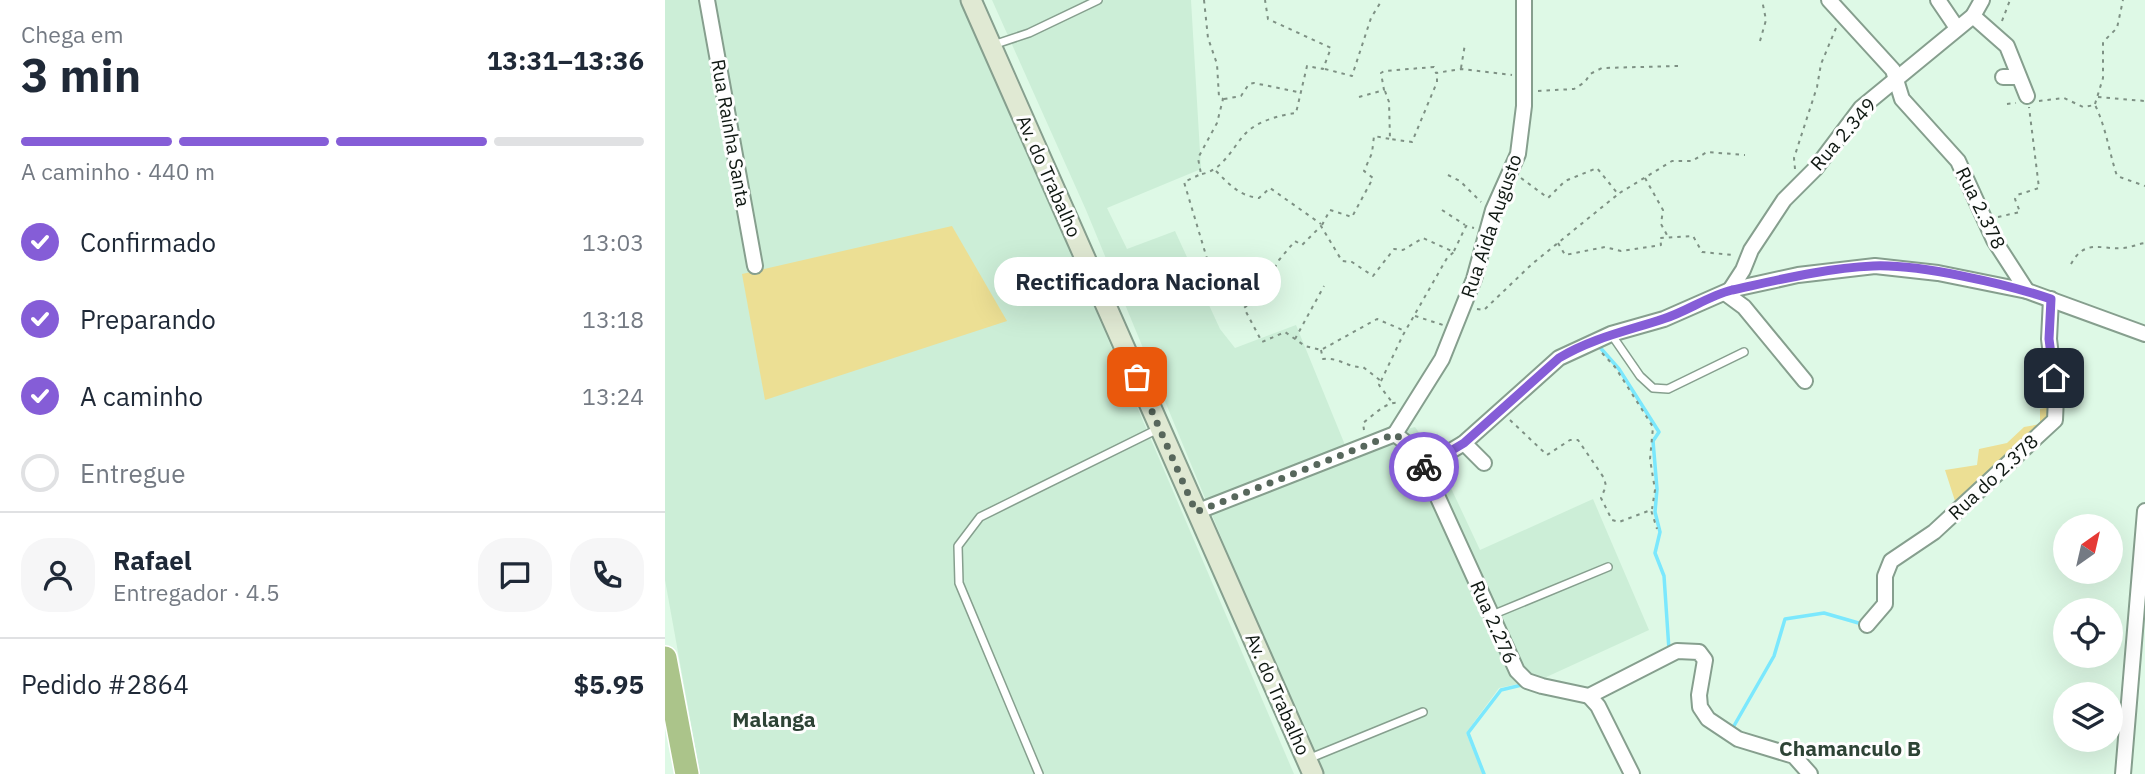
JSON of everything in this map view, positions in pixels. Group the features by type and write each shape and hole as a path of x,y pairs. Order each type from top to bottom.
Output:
{"highway":[{"path":"665,658 687,774"},
{"path":"665,735 672,774"}],"main road":[{"name":"Av. do Trabalho","path":"971,0 1310,767"}],"street":[{"name":"Rua Rainha Santa","path":"707,0 755,266"},
{"name":"Rua Aida Augusto","path":"1395,434 1413,410 1441,359 1462,306 1493,210 1518,154 1524,83 1524,0"},
{"name":"Rua 2.378","path":"1829,0 1893,70 1902,99 1958,161 1985,220 2027,291"},
{"path":"1938,0 1957,28"},
{"name":"Rua 2.349","path":"1727,292 1784,200 1815,169 1861,108 1973,16 1982,0"},
{"path":"1973,16 2007,46 2010,77 2028,99"},
{"path":"1424,467 1464,443 1559,358 1611,334 1664,319 1727,292 1798,275 1875,266 1938,273 2027,291 2145,334"},
{"path":"1727,292 1744,307 1805,381"},
{"name":"Rua do 2.378","path":"1867,625 1885,604 1885,576 1891,561 1934,532 2055,420 2056,397 2049,339 2051,299"},
{"path":"1196,512 1395,434"},
{"name":"Rua 2.276","path":"1395,434 1410,446 1424,467 1517,671 1527,681 1589,696"},
{"path":"1464,443 1484,463"},
{"path":"2123,774 2145,512"},
{"path":"1632,774 1604,716 1589,696 1677,651 1699,652 1705,660 1700,707 1707,719 1738,739 1794,756 1810,774"}],"lane":[{"path":"991,45 1029,33 1098,0"},
{"path":"1611,334 1640,376 1653,388 1668,389 1744,352"},
{"path":"1039,774 959,583 958,546 980,517 1160,428"},
{"path":"1491,616 1608,566"},
{"path":"1310,767 1423,712"}],"path":[{"path":"1203,0 1207,38 1217,64 1219,97 1223,99"},
{"path":"1265,0 1266,16 1269,19 1331,48 1324,69"},
{"path":"1321,350 1295,340 1285,332 1262,342 1235,296 1214,282 1184,182 1215,169 1247,132 1282,114 1296,113 1307,66 1352,76 1371,18 1382,0"},
{"path":"1760,41 1766,20 1762,0"},
{"path":"1993,34 2010,0"},
{"path":"2123,0 2117,28 2103,42 2103,78 2095,105 2104,126 2104,136 2117,176 2145,186"},
{"path":"1815,169 1797,172 1793,166 1794,158 1817,87 1824,53 1836,27 1845,18"},
{"path":"1461,69 1465,44"},
{"path":"1436,73 1461,69 1524,83 1574,89 1601,68 1678,66"},
{"path":"1244,308 1263,290 1289,246 1295,241 1301,245 1321,225 1330,210 1353,218 1373,178 1364,171 1372,153 1374,136 1390,139 1412,142 1437,82 1434,67 1381,73 1389,102 1390,139"},
{"path":"1223,99 1241,96 1249,84 1254,83 1299,92"},
{"path":"1359,97 1384,90"},
{"path":"2097,97 2145,101"},
{"path":"2007,104 2028,99 2064,98 2083,107 2095,105"},
{"path":"1201,174 1198,158 1217,123 1223,99"},
{"path":"1985,220 2019,212 2015,199 2017,195 2039,188 2028,99"},
{"path":"1462,306 1483,310 1618,194 1672,161 1692,161 1707,152 1745,155"},
{"path":"1215,169 1234,190 1245,195 1259,198 1270,188 1321,225 1342,261 1352,262 1373,276 1394,249 1403,250 1423,238 1454,252"},
{"path":"1512,172 1548,198 1576,174 1597,169 1618,194"},
{"path":"1448,175 1493,210"},
{"path":"1645,177 1663,210 1661,224 1667,236"},
{"path":"1442,211 1466,226 1486,233"},
{"path":"1413,410 1392,402 1379,385 1405,331 1447,258 1454,252 1466,226"},
{"path":"1558,243 1565,254 1605,247 1621,251 1661,246 1660,238 1693,236 1702,252 1720,256 1751,250"},
{"path":"2071,264 2075,257 2097,245 2123,248 2145,243"},
{"path":"1295,340 1324,286"},
{"path":"1414,316 1454,328"},
{"path":"1321,350 1377,319 1405,331"},
{"path":"1592,342 1615,367 1653,428 1650,459 1655,490 1651,510 1657,529"},
{"path":"1321,350 1323,359 1336,358 1354,368 1363,367 1381,381"},
{"path":"1365,446 1363,423 1392,402"},
{"path":"1501,411 1547,455 1570,440 1578,440 1604,478 1606,486 1601,498 1612,520 1619,522 1651,510"}],"shaded area":[{"path":"665,0 963,0 1294,774 700,774 665,580"},
{"path":"992,0 1191,0 1201,169 1107,208 1127,249 1175,231 1220,329 1235,348 1296,325 1345,445 1415,427 1436,456 1480,550 1593,499 1649,630 1542,679 1499,688 1466,733 1483,774 1319,774 1086,210"},
{"path":"952,226 1007,321 765,400 742,274"},
{"path":"2055,406 2056,413 1955,501 1945,470 1977,465 1979,449 2007,443 2024,427 2040,424 2040,409"}],"waterway":[{"path":"1597,344 1619,369 1659,432 1653,441 1657,489 1655,512 1660,532 1655,553 1664,576 1669,650"},
{"path":"1731,731 1774,656 1785,619 1824,613 1862,624"},
{"path":"1484,774 1468,733 1501,690 1526,684"}],"way so far":[{"path":"1137,377 1196,512 1395,434 1410,446 1424,467"}],"place":[{"name":"Rectificadora Nacional","path":"1137,377"}],"district":[{"name":"Malanga","path":"774,720"},
{"name":"Chamanculo B","path":"1850,749"}],"route":[{"path":"1424,467 1464,443 1559,358 1575,348 1611,334 1664,319 1730,290 1758,286 1798,275 1875,266 1938,273 2027,291 2051,299 2049,339 2054,378"}]}
